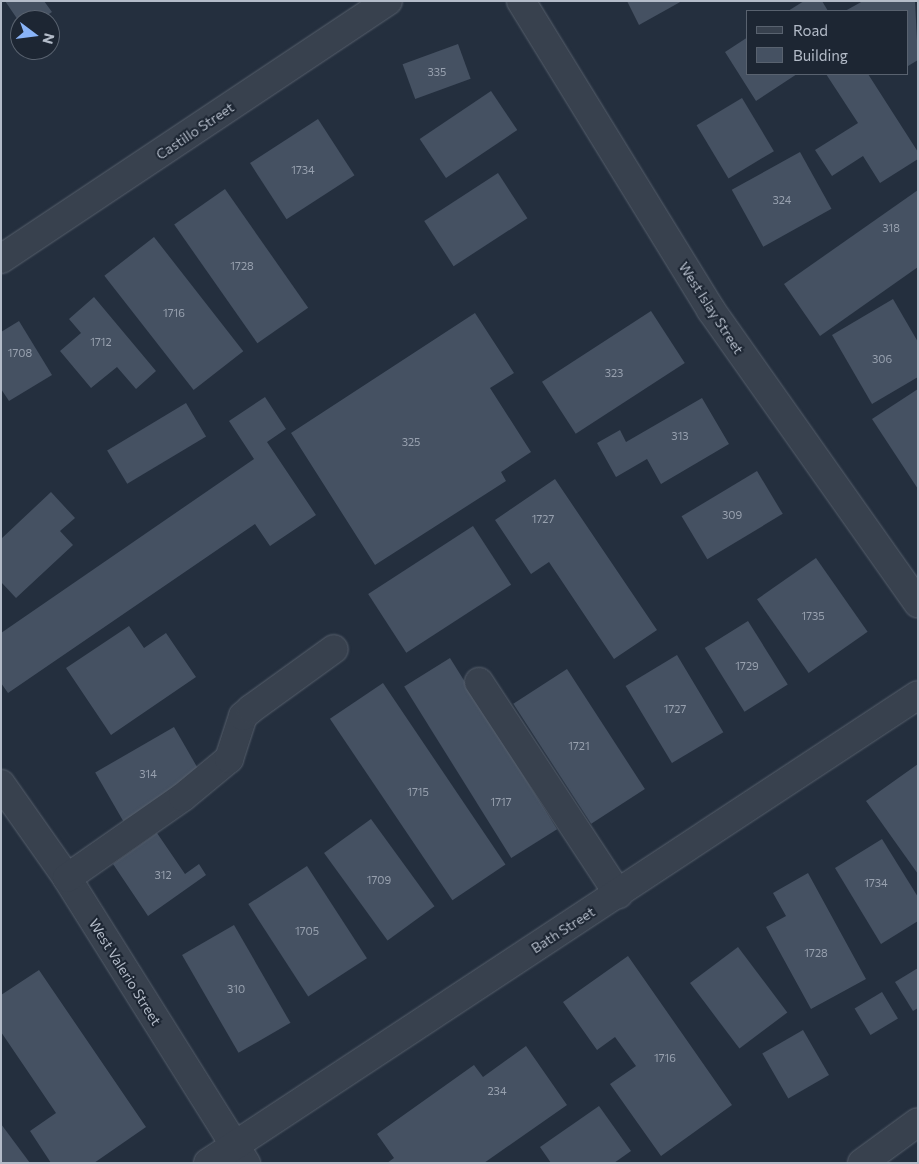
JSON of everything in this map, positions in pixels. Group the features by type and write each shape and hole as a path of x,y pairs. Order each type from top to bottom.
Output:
{"street":[{"name":"Castillo Street","path":"1,259 388,1"},
{"name":"West Islay Street","path":"521,1 711,310 918,603"},
{"path":"67,878 183,797 230,759 244,716 334,649"},
{"path":"479,682 618,894"},
{"name":"Bath Street","path":"208,1163 240,1154 618,894 918,696"},
{"name":"West Valerio Street","path":"1,784 67,878 240,1154"},
{"path":"862,1163 918,1122"}],"building":[{"path":"5,1 44,1 51,10 11,10"},
{"path":"627,1 682,1 639,25"},
{"path":"804,1 822,1 827,10 790,10"},
{"path":"863,1 915,1 918,60 909,65 909,10 847,10"},
{"path":"746,38 746,75 795,75 756,101 725,52"},
{"path":"458,44 471,79 415,99 403,64"},
{"path":"827,75 869,75 918,152 918,159 880,183 863,156 832,176 815,150 858,123"},
{"path":"491,91 517,130 446,178 420,139"},
{"path":"742,98 774,151 729,178 697,125"},
{"path":"318,119 354,175 287,219 250,163"},
{"path":"800,152 832,209 763,247 732,190"},
{"path":"498,173 527,218 454,266 424,221"},
{"path":"225,189 308,308 257,343 174,225"},
{"path":"918,190 918,267 820,336 784,284"},
{"path":"154,237 243,351 194,390 104,276"},
{"path":"94,297 156,371 136,389 117,367 91,388 60,351 81,333 69,319"},
{"path":"893,299 918,342 918,377 872,404 832,335"},
{"path":"651,311 685,363 576,434 542,382"},
{"path":"475,313 514,373 490,388 531,452 501,472 506,481 375,565 291,433"},
{"path":"19,321 52,375 9,401 1,389 1,332"},
{"path":"918,389 918,489 872,419"},
{"path":"265,397 286,429 267,442 316,515 270,546 255,524 8,693 1,683 1,633 254,459 229,421"},
{"path":"702,398 729,444 661,484 647,459 616,477 597,443 620,430 626,442"},
{"path":"186,403 206,436 127,484 107,450"},
{"path":"757,471 783,514 707,559 682,516"},
{"path":"555,479 657,630 614,659 549,562 531,574 495,520"},
{"path":"51,492 75,518 60,531 73,545 16,598 1,582 1,539"},
{"path":"473,526 511,585 406,653 368,594"},
{"path":"816,558 868,632 809,673 757,599"},
{"path":"748,621 788,685 744,712 705,648"},
{"path":"129,626 144,648 166,633 196,677 111,735 66,668"},
{"path":"677,655 723,732 672,763 626,686"},
{"path":"450,658 557,829 511,858 404,687"},
{"path":"567,669 645,789 591,824 513,704"},
{"path":"383,683 505,865 452,900 330,719"},
{"path":"174,727 202,775 123,821 95,772"},
{"path":"918,764 918,874 866,801"},
{"path":"371,819 434,906 388,940 324,853"},
{"path":"157,833 185,874 199,864 206,875 148,916 113,864"},
{"path":"882,839 918,897 918,921 881,944 835,868"},
{"path":"307,866 367,958 308,996 248,904"},
{"path":"808,873 866,979 811,1009 766,927 786,916 773,893"},
{"path":"234,925 290,1023 239,1053 182,955"},
{"path":"738,947 787,1012 739,1049 690,983"},
{"path":"628,956 732,1105 661,1156 610,1084 636,1066 615,1037 597,1050 563,1002"},
{"path":"918,968 918,1008 913,1011 895,982"},
{"path":"39,970 146,1127 94,1163 51,1163 30,1131 56,1113 1,1032 1,995"},
{"path":"882,992 898,1019 871,1035 855,1008"},
{"path":"803,1030 829,1075 788,1099 762,1054"},
{"path":"526,1046 567,1105 484,1163 387,1163 394,1158 377,1134 474,1065 483,1077"},
{"path":"599,1106 631,1151 614,1163 551,1163 540,1147"},
{"path":"1,1124 30,1163 1,1163"}]}
